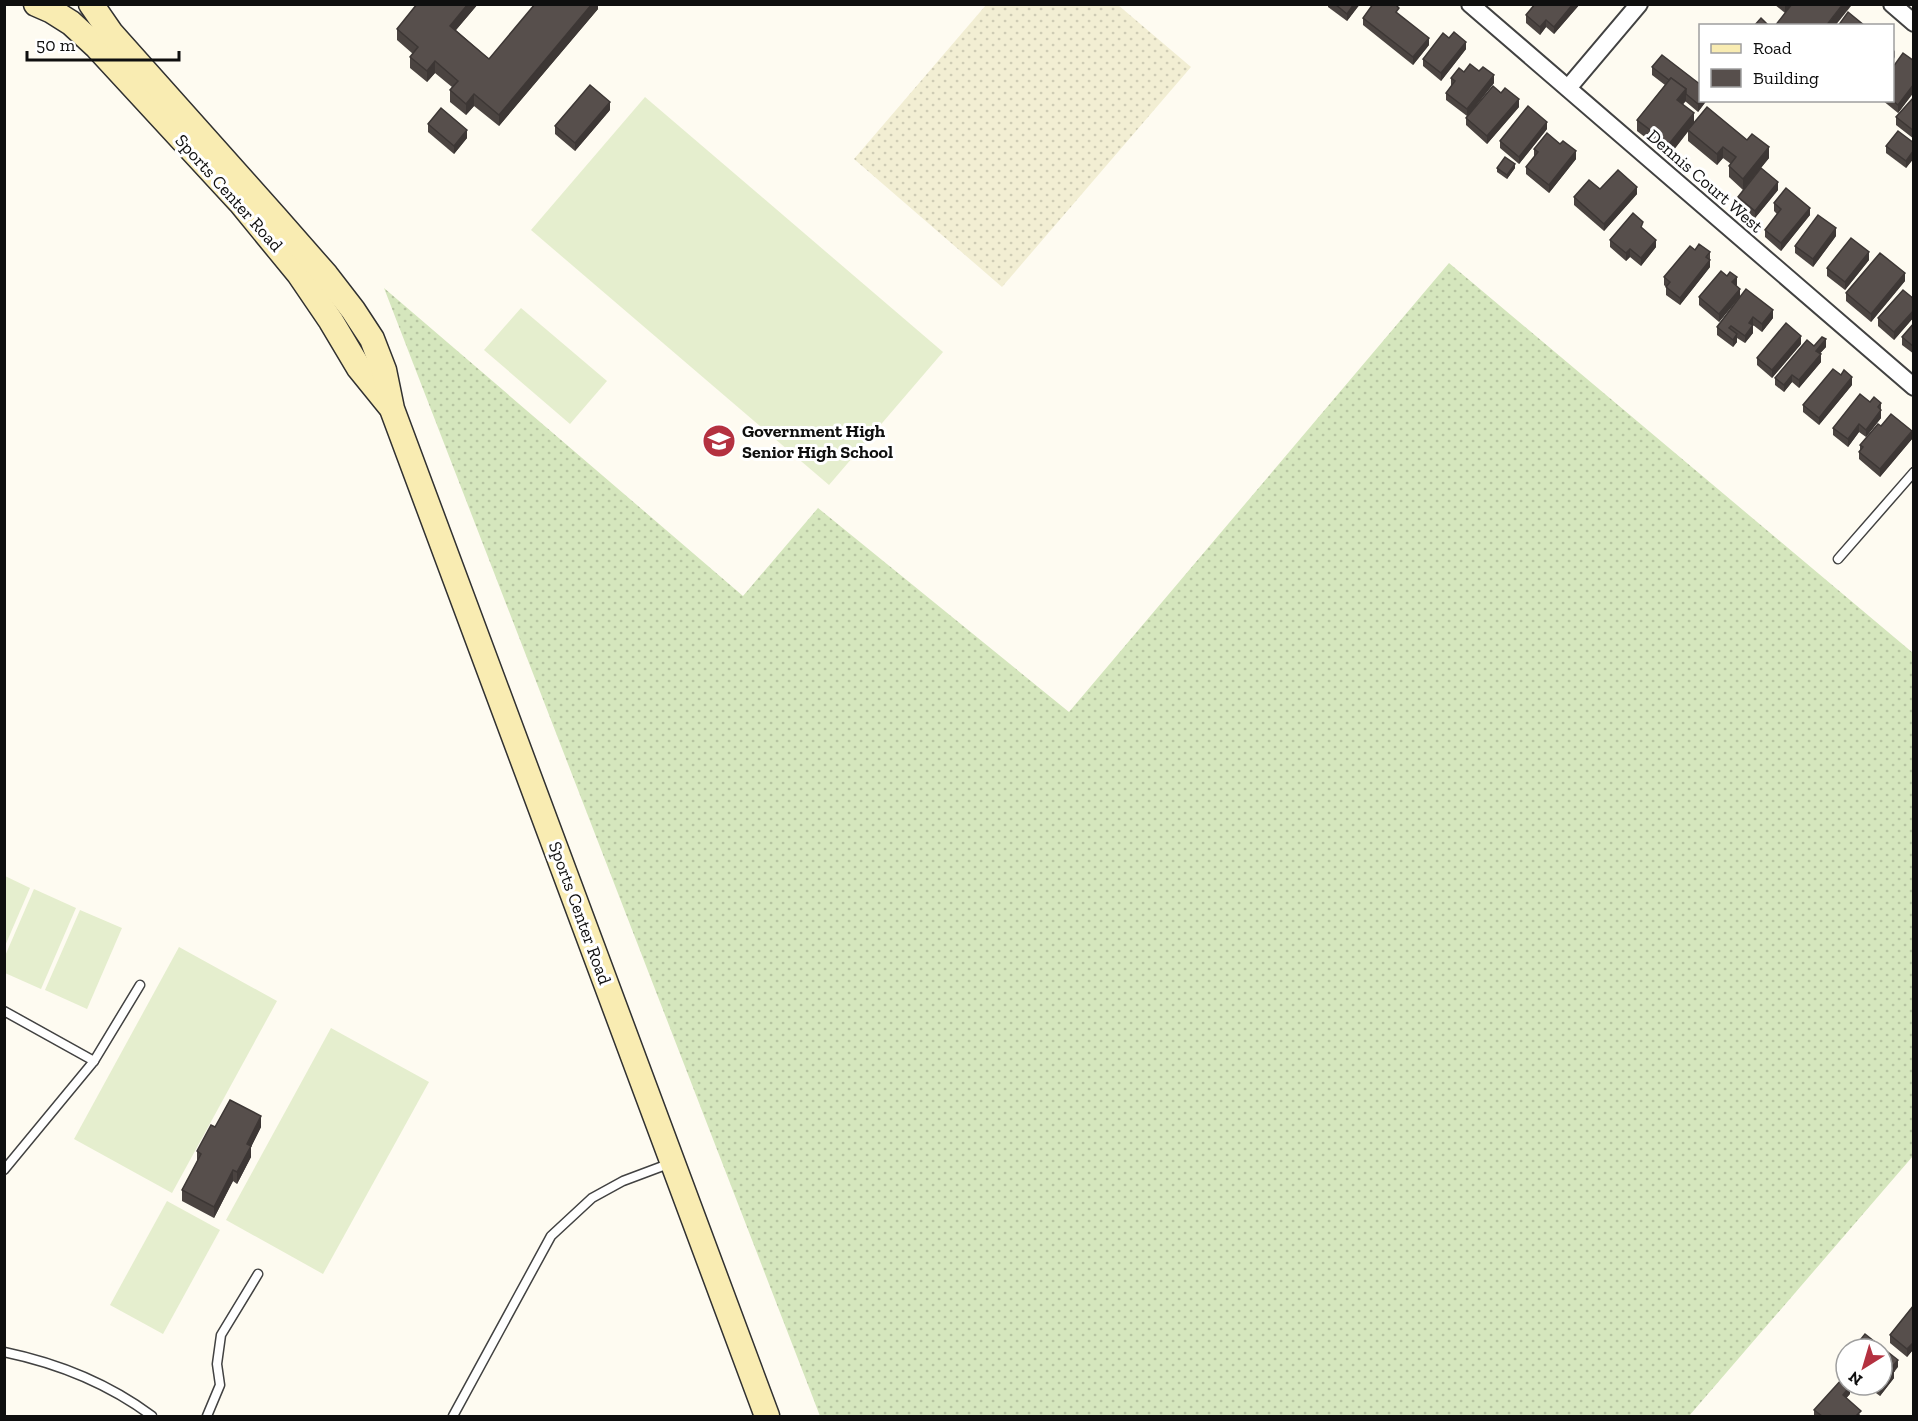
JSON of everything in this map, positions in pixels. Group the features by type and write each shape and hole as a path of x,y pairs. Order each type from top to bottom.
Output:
{"main road":[{"name":"Sports Center Road","path":"36,4 71,23 97,47 240,202 299,274 359,368 392,409"},
{"name":"Sports Center Road","path":"91,4 111,33 326,275 372,339 384,370 392,409 767,1416"}],"street":[{"name":"Dennis Court West","path":"1470,4 1914,387"},
{"path":"1568,88 1639,4"},
{"path":"1892,4 1914,23"}],"lane":[{"path":"1838,559 1914,472"},
{"path":"4,1170 94,1061 140,985"},
{"path":"4,1011 94,1061"},
{"path":"453,1416 551,1236 592,1198 623,1181 673,1162"},
{"path":"207,1416 220,1385 217,1364 221,1335 258,1274"},
{"path":"4,1352 65,1369 134,1403 152,1416"}],"shaded area":[{"path":"986,5 1118,5 1191,67 1002,287 854,159"}],"green space":[{"path":"645,97 943,352 829,485 531,230"},
{"path":"1449,263 1913,653 1913,1156 1689,1416 820,1416 384,288 743,596 818,508 1069,712"},
{"path":"521,308 607,381 570,424 484,350"},
{"path":"5,876 30,888 5,946"},
{"path":"34,889 76,908 41,989 5,973 5,956"},
{"path":"80,910 122,928 87,1009 45,990"},
{"path":"179,947 277,1001 172,1193 74,1139"},
{"path":"331,1028 429,1082 323,1274 226,1220"},
{"path":"167,1201 220,1230 163,1334 110,1305"}],"building":[{"path":"417,4 468,4 450,26 489,59 535,4 592,4 499,115 474,94 466,104 450,90 458,81 435,61 427,71 410,57 418,47 397,29"},
{"path":"1335,4 1354,4 1347,14"},
{"path":"1373,4 1395,4 1399,8 1396,12 1429,38 1413,57 1363,18"},
{"path":"1535,4 1573,4 1554,27 1546,20 1540,27 1526,15"},
{"path":"1792,4 1843,4 1828,24 1777,24"},
{"path":"1848,12 1863,24 1839,24"},
{"path":"1761,18 1767,24 1756,24"},
{"path":"1454,32 1466,42 1441,73 1423,59 1443,33 1449,38"},
{"path":"1903,53 1914,61 1914,84 1898,105 1894,102 1894,66"},
{"path":"1662,55 1699,83 1698,104 1686,94 1686,89 1652,67"},
{"path":"1470,64 1479,71 1483,67 1494,75 1467,109 1446,93 1455,81 1451,78 1459,68 1464,72"},
{"path":"1671,78 1686,89 1677,100 1694,113 1669,144 1637,120"},
{"path":"590,85 610,102 575,143 555,126"},
{"path":"1493,86 1501,93 1505,88 1519,99 1487,136 1466,118"},
{"path":"1914,97 1914,131 1896,117"},
{"path":"1528,106 1547,122 1519,157 1500,141"},
{"path":"1707,107 1747,140 1752,134 1769,147 1743,179 1729,166 1736,157 1723,147 1717,154 1688,130"},
{"path":"441,108 467,130 454,146 428,124"},
{"path":"1898,131 1914,143 1914,150 1906,161 1886,146"},
{"path":"1547,133 1560,144 1563,141 1576,151 1549,185 1526,167 1538,152 1534,149"},
{"path":"1505,157 1515,164 1507,175 1497,168"},
{"path":"1761,168 1778,182 1755,211 1738,197"},
{"path":"1618,170 1637,187 1604,224 1574,197 1589,180 1600,189"},
{"path":"1786,188 1810,208 1781,243 1765,230 1781,209 1774,203"},
{"path":"1633,213 1643,222 1641,227 1656,240 1641,258 1630,249 1626,253 1610,240"},
{"path":"1818,215 1836,228 1813,259 1795,246"},
{"path":"1851,238 1869,252 1845,282 1827,268"},
{"path":"1699,244 1710,252 1706,257 1710,260 1680,298 1666,287 1670,282 1664,277 1690,246 1695,250"},
{"path":"1880,253 1905,273 1871,314 1846,293"},
{"path":"1721,271 1727,276 1730,272 1737,277 1732,282 1740,289 1719,314 1699,297"},
{"path":"1746,289 1773,310 1762,324 1753,317 1749,323 1753,325 1745,336 1731,326 1729,328 1737,334 1733,340 1717,327"},
{"path":"1903,290 1914,299 1914,310 1894,332 1878,318"},
{"path":"1786,323 1801,336 1772,370 1757,358"},
{"path":"1914,323 1914,347 1902,337"},
{"path":"1822,337 1826,339 1816,351 1821,354 1799,380 1792,375 1784,385 1775,378 1807,340 1814,346"},
{"path":"1833,369 1841,375 1844,370 1852,377 1819,418 1803,405"},
{"path":"1860,394 1870,402 1874,397 1881,403 1878,407 1881,410 1866,430 1859,424 1848,439 1833,428"},
{"path":"1891,414 1912,431 1880,469 1859,452 1863,447 1860,445 1878,424 1881,426"},
{"path":"230,1100 261,1116 247,1144 251,1146 237,1172 233,1170 214,1207 182,1190 201,1154 197,1151 211,1125 215,1127"},
{"path":"1914,1305 1914,1345 1912,1344 1907,1349 1890,1335"},
{"path":"1834,1388 1834,1397 1845,1397 1861,1411 1856,1416 1822,1416 1814,1410"}],"place":[{"name":"Government High Senior High School","path":"719,441"}]}
